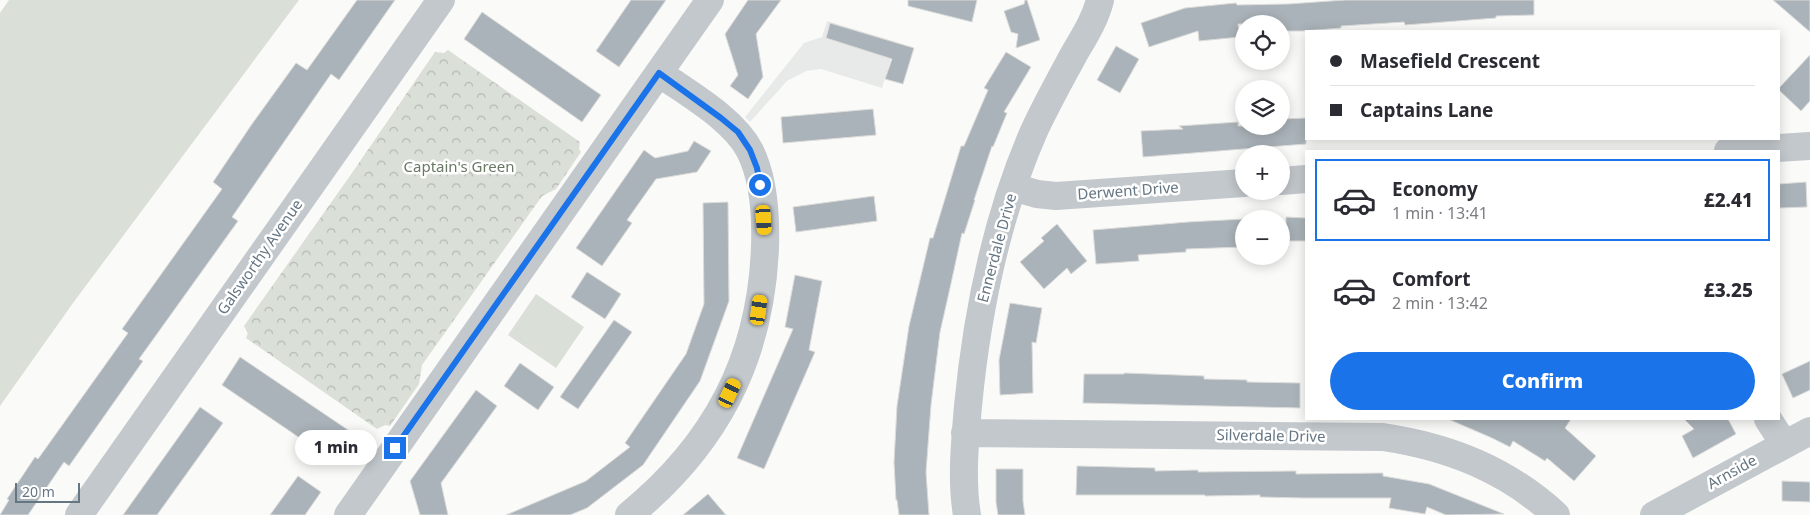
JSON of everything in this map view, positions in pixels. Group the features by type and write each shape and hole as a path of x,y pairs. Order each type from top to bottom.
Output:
{"street":[{"name":"Galsworthy Avenue","path":"79,515 441,0"},
{"path":"348,515 710,0"},
{"name":"Ennerdale Drive","path":"967,515 964,479 973,362 983,298 1001,224 1041,116 1091,25 1100,0"},
{"path":"642,511 699,443 722,409 730,393 747,354 754,330 761,294 764,259 765,233 762,198 757,168 750,150 732,126 659,73"},
{"path":"1744,150 1810,146"},
{"path":"1290,180 1305,179"},
{"name":"Derwent Drive","path":"1013,188 1037,194 1056,196 1235,184"},
{"path":"1769,420 1784,444"},
{"name":"Arnside","path":"1654,515 1810,430"},
{"name":"Silverdale Drive","path":"966,434 1383,437 1416,442 1451,452 1481,465 1515,483 1541,501 1556,515"}],"shaded area":[{"path":"827,21 896,42 882,88 821,69 806,71 787,81 750,122 745,117 804,43 822,37"}],"green space":[{"path":"9,0 299,0 73,303 0,406 0,13"},
{"name":"Captain's Green","path":"448,50 580,142 579,149 581,152 556,189 542,196 422,365 419,384 390,426 385,425 377,429 246,338 248,333 244,326 435,52 444,53"},
{"path":"536,294 584,327 556,368 508,335"}],"building":[{"path":"357,0 395,0 339,80 331,74 232,217 238,221 139,359 143,361 69,466 64,462 28,515 0,515 9,500 7,499 35,457 38,459 128,333 122,329 222,189 213,182 252,124 296,63 307,70"},
{"path":"631,0 666,0 619,67 596,51"},
{"path":"748,0 781,0 756,34 763,77 748,99 730,86 738,75 725,34"},
{"path":"908,0 977,0 972,22 908,6"},
{"path":"1025,0 1027,0 1040,40 1016,48 1018,34 1011,32 1004,11 1024,4"},
{"path":"1345,0 1534,0 1534,15 1496,16 1496,18 1405,25 1404,22 1341,26 1341,28 1290,31 1290,15 1235,15 1235,37 1199,41 1198,31 1149,47 1141,23 1185,8 1236,3 1237,5"},
{"path":"1773,0 1810,0 1810,32"},
{"path":"482,12 601,95 582,122 464,39"},
{"path":"830,23 914,48 903,84 885,79 892,59 826,38"},
{"path":"1116,46 1139,59 1120,93 1097,80"},
{"path":"1006,52 1031,67 1004,112 1007,113 992,146 964,234 962,233 940,332 931,405 926,472 929,515 899,515 896,500 894,462 897,406 909,326 930,238 933,238 961,146 964,146 988,90 984,88"},
{"path":"1810,55 1810,101 1801,111 1780,91 1780,87"},
{"path":"873,109 876,135 783,143 781,117"},
{"path":"1305,118 1306,144 1235,145 1235,150 1143,157 1141,131 1183,129 1179,126 1235,122 1235,135 1290,135 1290,119"},
{"path":"694,141 711,151 697,172 656,179 627,220 632,223 602,266 576,248 644,150 655,158 688,151"},
{"path":"1806,182 1807,207 1780,208 1780,184"},
{"path":"874,196 877,221 796,232 793,207"},
{"path":"728,202 729,301 700,381 643,465 587,508 570,515 506,515 586,481 630,447 625,443 686,354 704,304 703,203"},
{"path":"1290,217 1305,218 1305,241 1290,241"},
{"path":"1235,219 1235,247 1186,249 1186,252 1138,255 1139,261 1096,264 1093,230"},
{"path":"1057,224 1087,261 1071,274 1067,268 1044,289 1020,262 1044,241 1041,238"},
{"path":"587,272 621,294 605,319 571,297"},
{"path":"795,275 822,281 809,350 815,352 764,469 737,458 793,329 785,327"},
{"path":"1010,303 1042,308 1036,343 1032,342 1033,393 1000,395 999,360"},
{"path":"614,320 632,332 578,409 560,397"},
{"path":"240,357 357,436 338,464 222,385"},
{"path":"1810,361 1810,390 1793,398 1782,374"},
{"path":"520,363 554,387 538,410 504,386"},
{"path":"1124,373 1204,376 1204,379 1247,380 1247,382 1300,383 1300,408 1083,403 1084,374"},
{"path":"476,390 497,406 441,483 448,515 420,515 410,481"},
{"path":"200,407 223,423 157,515 123,515"},
{"path":"1450,420 1570,420 1565,428 1596,456 1574,481 1547,458 1545,461 1513,441 1510,447"},
{"path":"1685,420 1729,420 1736,434 1693,458 1682,436 1694,429"},
{"path":"1077,466 1155,468 1155,471 1198,470 1198,472 1296,471 1296,474 1383,473 1383,476 1429,484 1504,514 1446,515 1427,507 1425,514 1389,508 1391,498 1260,497 1260,495 1076,495"},
{"path":"996,469 1023,469 1025,515 998,515"},
{"path":"298,476 321,492 305,515 270,515"},
{"path":"1782,481 1810,482 1810,502 1782,501"},
{"path":"708,494 726,515 683,515"}],"route":[{"path":"395,448 659,73 738,132 750,150 757,168 760,185"}]}
